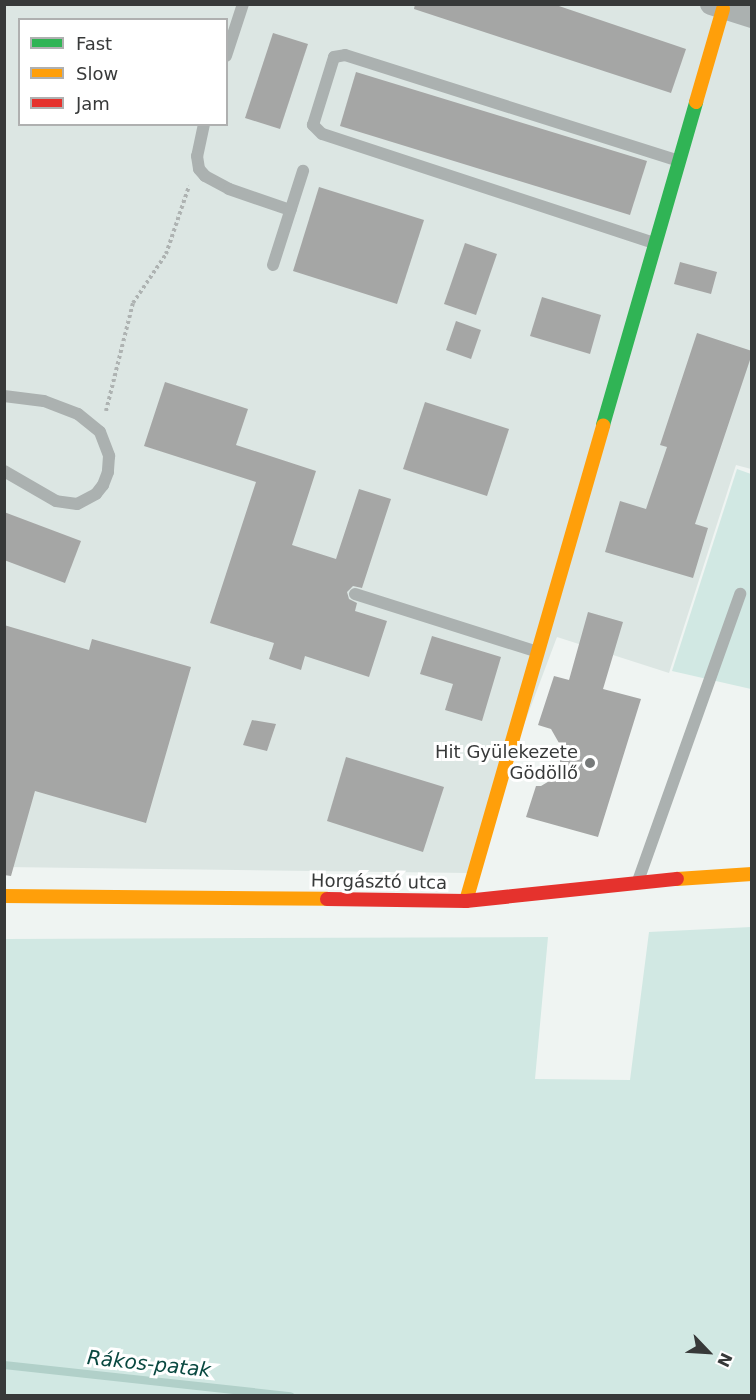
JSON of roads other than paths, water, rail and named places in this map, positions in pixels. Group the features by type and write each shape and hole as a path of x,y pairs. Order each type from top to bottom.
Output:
{"street":[{"path":"466,901 536,652 680,160 717,7 752,17"},
{"name":"Horgásztó utca","path":"4,896 466,901 638,882 752,874"}],"lane":[{"path":"228,50 243,4"},
{"path":"655,243 322,134 313,125 334,57 345,55 680,160"},
{"path":"204,126 197,163 205,176 230,189 290,210"},
{"path":"273,265 303,171"},
{"path":"4,396 44,401 62,407 88,421 100,432 109,456 108,472 96,494 86,501 66,504 56,501 4,471"},
{"path":"355,594 536,652"},
{"path":"638,882 740,594"}],"waterway":[{"name":"Rákos-patak","path":"4,1365 290,1396"}],"place":[{"name":"Hit Gyülekezete Gödöllő","path":"590,763"}]}
